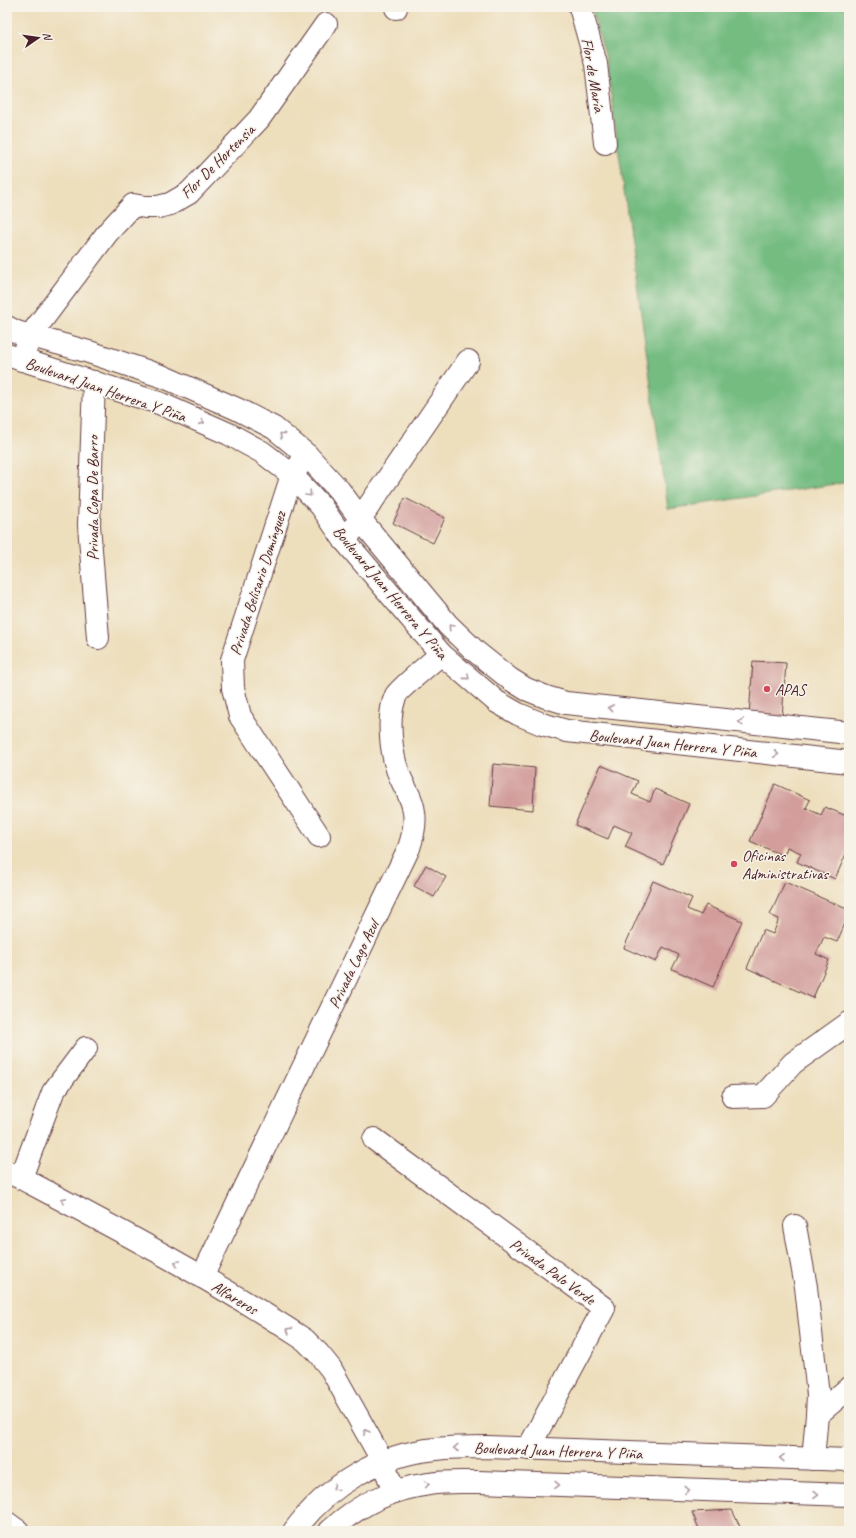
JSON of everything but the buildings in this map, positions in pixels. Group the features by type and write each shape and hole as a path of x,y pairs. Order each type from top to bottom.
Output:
{"street":[{"name":"Flor de María","path":"580,7 596,64 605,143"},
{"name":"Flor De Hortensia","path":"14,357 108,232 132,205 158,207 170,204 189,193 197,186 259,119 326,24"},
{"name":"Boulevard Juan Herrera Y Piña","path":"7,327 30,336 89,352 171,380 237,409 274,428 307,455 339,490 360,519 448,625 474,651 510,679 526,689 566,703 849,733"},
{"name":"Boulevard Juan Herrera Y Piña","path":"14,357 159,403 229,434 262,452 292,476 321,506 345,541 441,654 497,702 518,714 548,726 567,731 849,762"},
{"path":"345,541 468,361"},
{"name":"Privada Copa De Barro","path":"94,382 89,525 98,638"},
{"name":"Privada Belisario Domínguez","path":"307,455 292,476 232,660 231,674 235,702 240,716 319,836"},
{"name":"Privada Lago Azul","path":"202,1277 409,848 415,824 414,811 408,790 402,781 395,763 391,739 392,710 396,694 441,654"},
{"path":"733,1097 764,1096 793,1063 849,1023"},
{"path":"14,1175 53,1092 86,1048"},
{"name":"Privada Palo Verde","path":"374,1139 604,1308 528,1449"},
{"name":"Alfareros","path":"14,1175 138,1240 305,1340 318,1353 330,1369 383,1462 394,1492"},
{"path":"795,1226 807,1295 818,1395 813,1459"},
{"path":"817,1416 849,1388"},
{"name":"Boulevard Juan Herrera Y Piña","path":"294,1531 305,1516 322,1499 361,1472 383,1462 408,1454 435,1449 488,1447 849,1460"},
{"path":"330,1531 357,1510 369,1503 394,1492 430,1483 478,1482 849,1495"},
{"path":"7,1524 18,1531"}],"green space":[{"path":"591,7 849,7 849,482 668,509 606,59"}],"place":[{"name":"APAS","path":"767,689"},
{"name":"Oficinas Administrativas","path":"734,864"}]}
